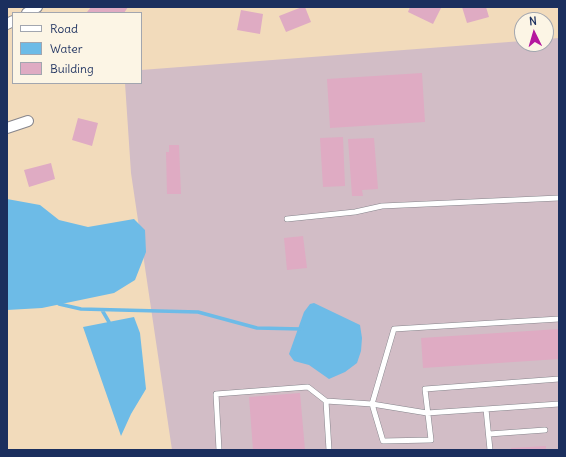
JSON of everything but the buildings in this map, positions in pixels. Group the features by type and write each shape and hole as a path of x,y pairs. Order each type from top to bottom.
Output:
{"street":[{"path":"7,128 28,121"}],"lane":[{"path":"286,219 348,213 382,206 559,198"},
{"path":"559,319 394,329 372,404 383,441 432,440 427,413 425,389 559,379"},
{"path":"219,450 216,394 308,387 326,401 372,404 427,413 559,404"},
{"path":"326,401 329,450"},
{"path":"486,409 490,450"},
{"path":"489,434 545,430"}],"shaded area":[{"path":"554,38 559,38 559,450 172,450 131,173 125,84 142,84 142,70 514,42 514,52 554,52"}],"water":[{"path":"7,199 40,205 59,220 88,227 134,219 145,230 146,252 135,280 114,293 42,308 7,310"},
{"path":"314,303 360,325 362,338 361,351 357,363 345,372 329,379 309,365 294,361 289,354 304,312 310,304"},
{"path":"134,317 140,333 146,389 131,414 121,436 83,327"}],"waterway":[{"path":"59,304 81,309 198,312 257,328 302,329"},
{"path":"102,310 109,322"}]}
